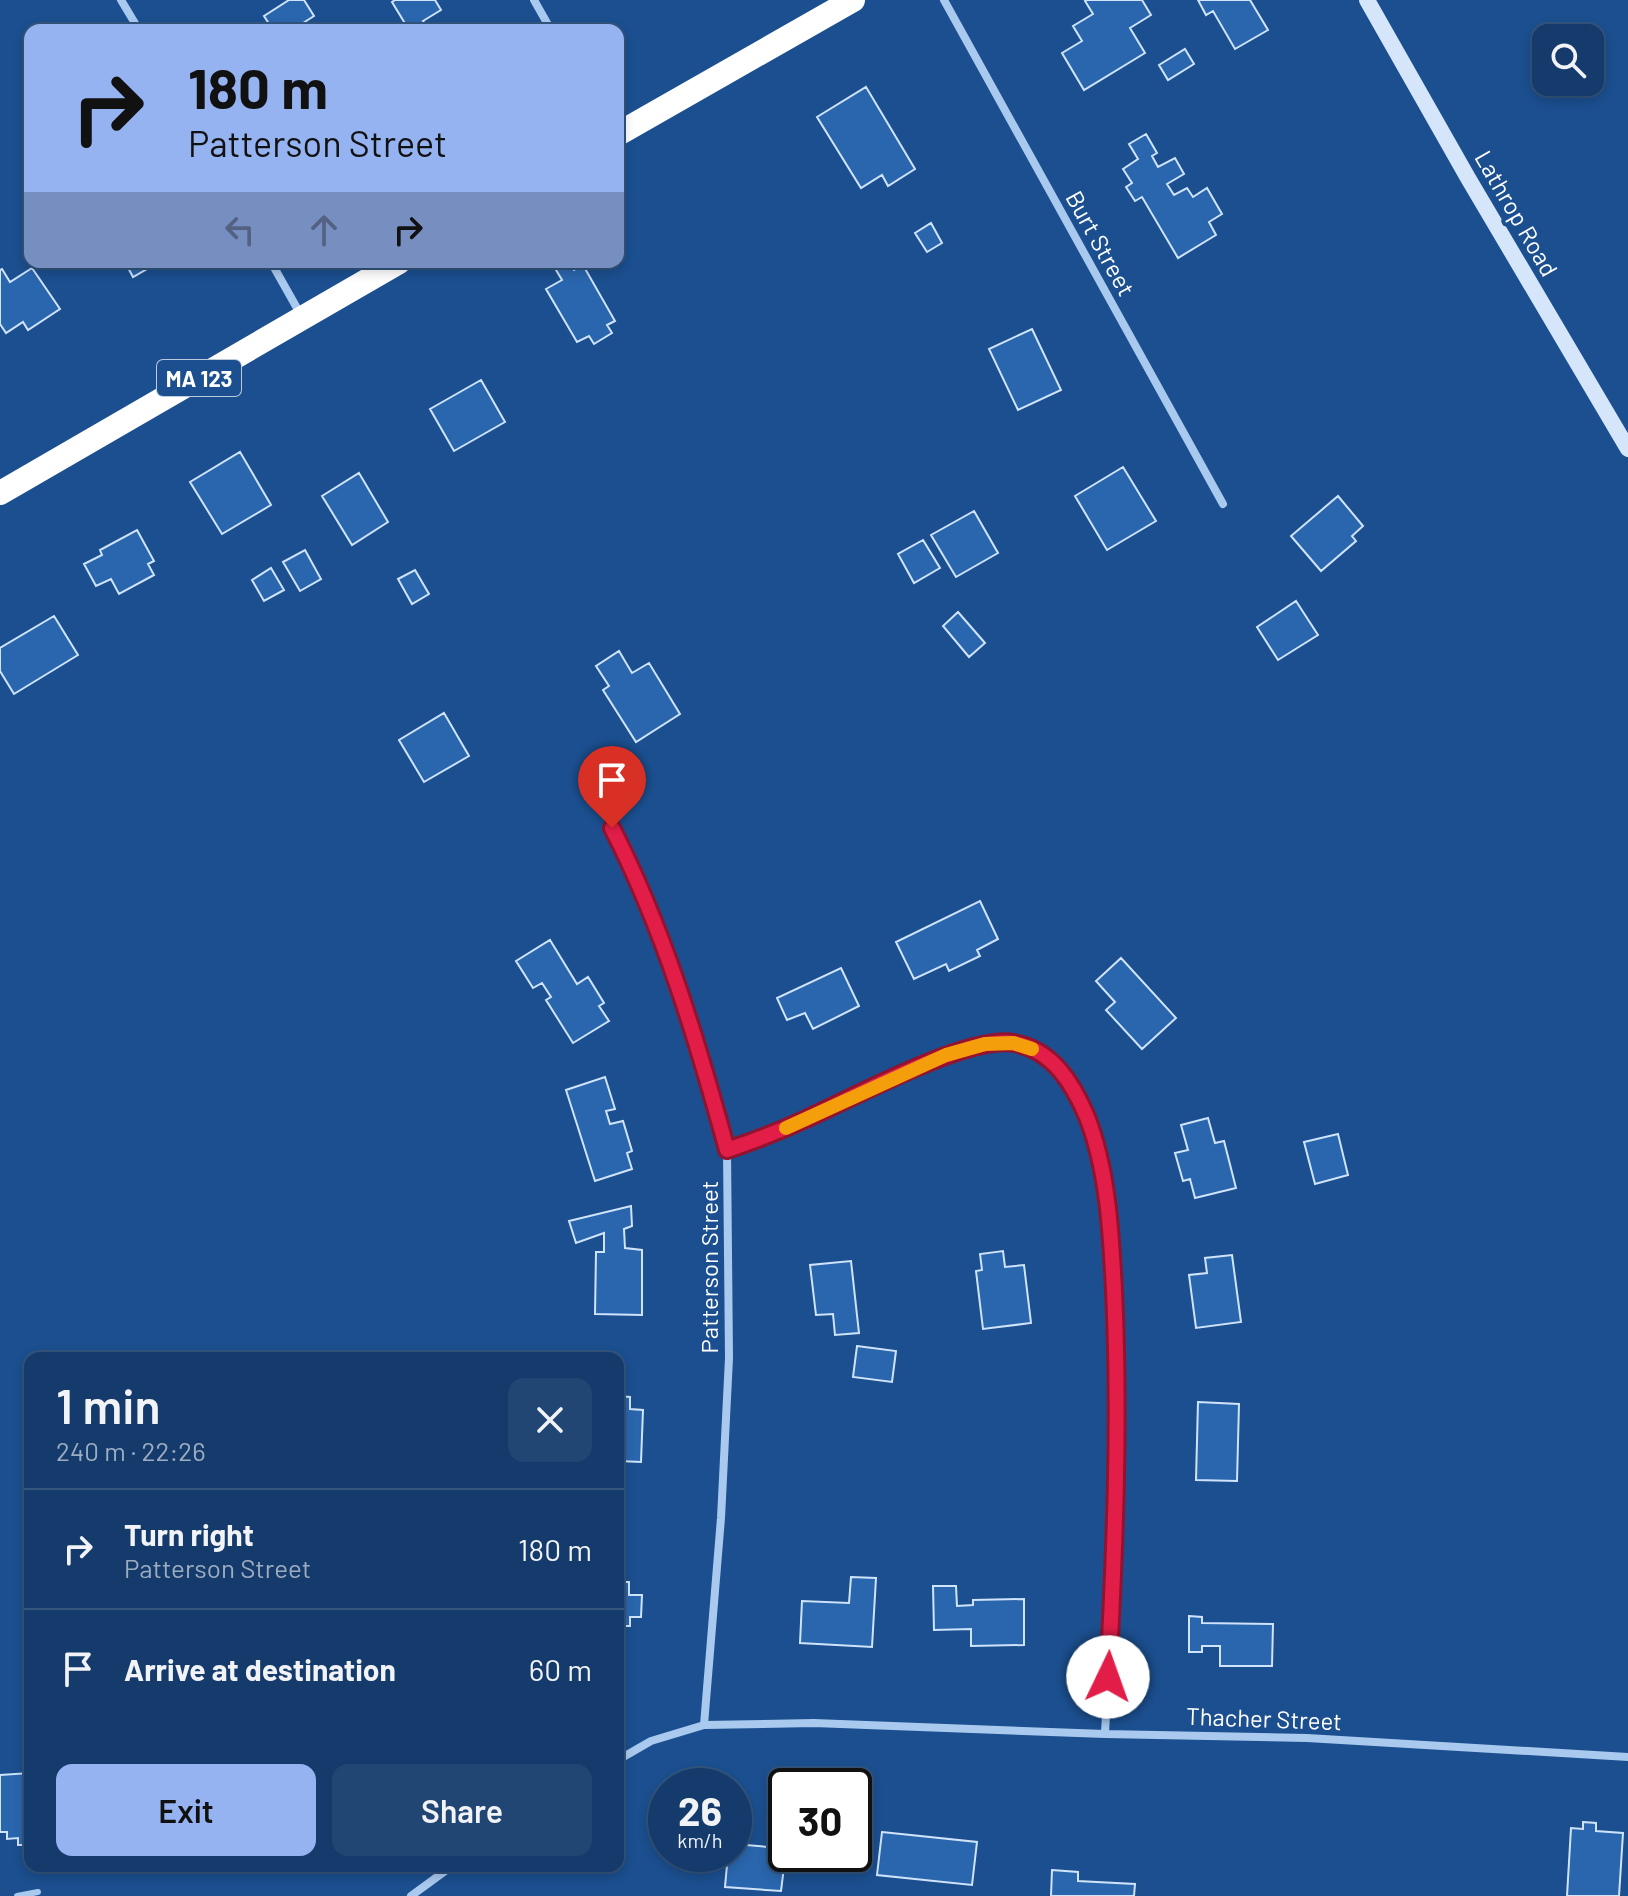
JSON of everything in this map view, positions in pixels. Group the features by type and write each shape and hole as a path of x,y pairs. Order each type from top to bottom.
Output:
{"highway":[{"path":"624,131 853,0"},
{"name":"MA 123","path":"0,493 389,268"}],"main road":[{"name":"Lathrop Road","path":"1367,0 1628,449"}],"street":[{"path":"121,0 135,24"},
{"path":"534,0 548,24"},
{"name":"Burt Street","path":"944,0 1223,504"},
{"path":"274,268 303,318"},
{"name":"Patterson Street","path":"612,828 641,885 698,1042 727,1150 729,1358 721,1518 704,1725"},
{"path":"727,1150 779,1131 946,1055 985,1044 1013,1043 1035,1050 1055,1062 1062,1072 1087,1118 1110,1223 1116,1331 1115,1520 1105,1734"},
{"name":"Thacher Street","path":"624,1757 651,1741 704,1725 814,1723 1307,1738 1628,1757"},
{"path":"411,1896 444,1872"}],"lane":[{"path":"17,1896 38,1892"}],"building":[{"path":"289,0 304,0 314,16 301,24 269,24 264,16"},
{"path":"435,0 441,10 423,21 425,24 405,24 392,2"},
{"path":"1087,0 1142,0 1151,15 1130,28 1145,53 1084,90 1062,53 1082,41 1073,26 1093,14"},
{"path":"1198,0 1250,0 1268,30 1235,49 1213,11 1206,15"},
{"path":"1185,49 1194,64 1168,80 1159,65"},
{"path":"866,87 915,169 888,186 882,175 861,188 817,117"},
{"path":"1146,134 1157,153 1152,156 1158,167 1175,158 1184,174 1167,184 1174,195 1187,188 1193,197 1207,188 1222,214 1209,222 1216,235 1178,258 1142,197 1135,201 1126,187 1132,183 1123,169 1138,159 1129,144"},
{"path":"931,223 942,243 927,252 915,233"},
{"path":"32,268 60,309 28,330 23,322 6,333 0,324 0,270 10,282"},
{"path":"128,268 149,268 133,277"},
{"path":"555,268 585,268 615,321 607,325 612,333 594,344 589,336 577,342 546,289 562,280"},
{"path":"1032,329 1061,390 1018,410 989,349"},
{"path":"481,380 505,422 454,451 430,409"},
{"path":"240,452 271,505 222,534 190,482"},
{"path":"1123,467 1156,521 1107,550 1075,496"},
{"path":"359,473 388,522 352,545 322,496"},
{"path":"1338,496 1363,526 1352,536 1356,541 1321,571 1291,536"},
{"path":"974,511 998,553 956,577 931,535"},
{"path":"137,530 154,561 148,564 154,575 119,594 111,579 96,586 84,564 102,555 100,550"},
{"path":"923,540 940,568 914,583 898,554"},
{"path":"305,550 321,579 300,591 283,562"},
{"path":"271,568 284,590 264,601 252,580"},
{"path":"415,570 429,594 412,604 398,579"},
{"path":"1296,601 1318,635 1278,660 1257,627"},
{"path":"958,612 985,643 969,657 943,626"},
{"path":"54,616 78,655 14,694 0,671 0,648"},
{"path":"619,651 632,673 649,663 680,714 636,742 603,690 609,686 596,666"},
{"path":"444,713 469,756 424,782 399,740"},
{"path":"980,901 998,939 977,950 980,956 949,971 946,964 914,979 896,942"},
{"path":"550,940 577,984 588,977 604,1003 599,1006 609,1021 573,1043 546,1000 551,997 542,983 533,988 516,961"},
{"path":"1121,958 1176,1018 1142,1049 1106,1010 1115,1002 1096,981"},
{"path":"841,968 859,1006 813,1029 805,1013 787,1020 777,998"},
{"path":"605,1077 615,1109 606,1111 610,1124 623,1121 632,1151 627,1153 632,1169 595,1181 566,1090"},
{"path":"1208,1118 1215,1143 1224,1141 1236,1188 1195,1198 1190,1179 1183,1181 1175,1153 1188,1150 1181,1125"},
{"path":"1338,1134 1348,1175 1315,1184 1304,1142"},
{"path":"631,1206 632,1226 624,1229 625,1248 642,1250 642,1315 595,1314 596,1252 604,1252 604,1233 576,1243 569,1221"},
{"path":"1003,1251 1005,1267 1024,1265 1031,1323 983,1329 976,1271 982,1270 980,1254"},
{"path":"1232,1255 1241,1322 1196,1328 1189,1275 1207,1273 1205,1258"},
{"path":"851,1261 859,1333 835,1335 833,1314 816,1315 810,1265"},
{"path":"857,1346 896,1351 892,1382 853,1377"},
{"path":"624,1396 630,1397 630,1409 643,1410 641,1462 624,1461"},
{"path":"1198,1402 1239,1404 1237,1481 1196,1480"},
{"path":"851,1577 876,1578 872,1647 800,1643 802,1601 849,1603"},
{"path":"624,1582 629,1582 629,1595 642,1595 641,1617 630,1617 630,1626 624,1626"},
{"path":"933,1586 956,1586 957,1606 973,1605 973,1600 1024,1599 1024,1645 971,1646 971,1629 934,1630"},
{"path":"1189,1616 1202,1617 1202,1623 1273,1624 1272,1666 1220,1666 1220,1646 1202,1646 1202,1652 1189,1652"},
{"path":"24,1773 24,1845 18,1845 18,1838 7,1839 7,1832 0,1832 0,1775"},
{"path":"1583,1822 1596,1823 1596,1831 1623,1833 1619,1896 1567,1896 1571,1828 1583,1829"},
{"path":"882,1832 977,1842 972,1885 877,1875"},
{"path":"752,1846 768,1847 768,1872 783,1872 781,1891 725,1887 726,1872 752,1872"},
{"path":"1052,1870 1078,1872 1078,1881 1135,1884 1134,1896 1051,1896"}],"slow traffic":[{"path":"786,1128 946,1055 985,1044 1013,1043 1032,1049"}],"route":[{"path":"612,828 641,885 698,1042 727,1150 779,1131 946,1055 985,1044 1013,1043 1035,1050 1055,1062 1074,1092 1087,1118 1096,1148 1112,1250 1116,1331 1115,1536 1108,1677"}]}
